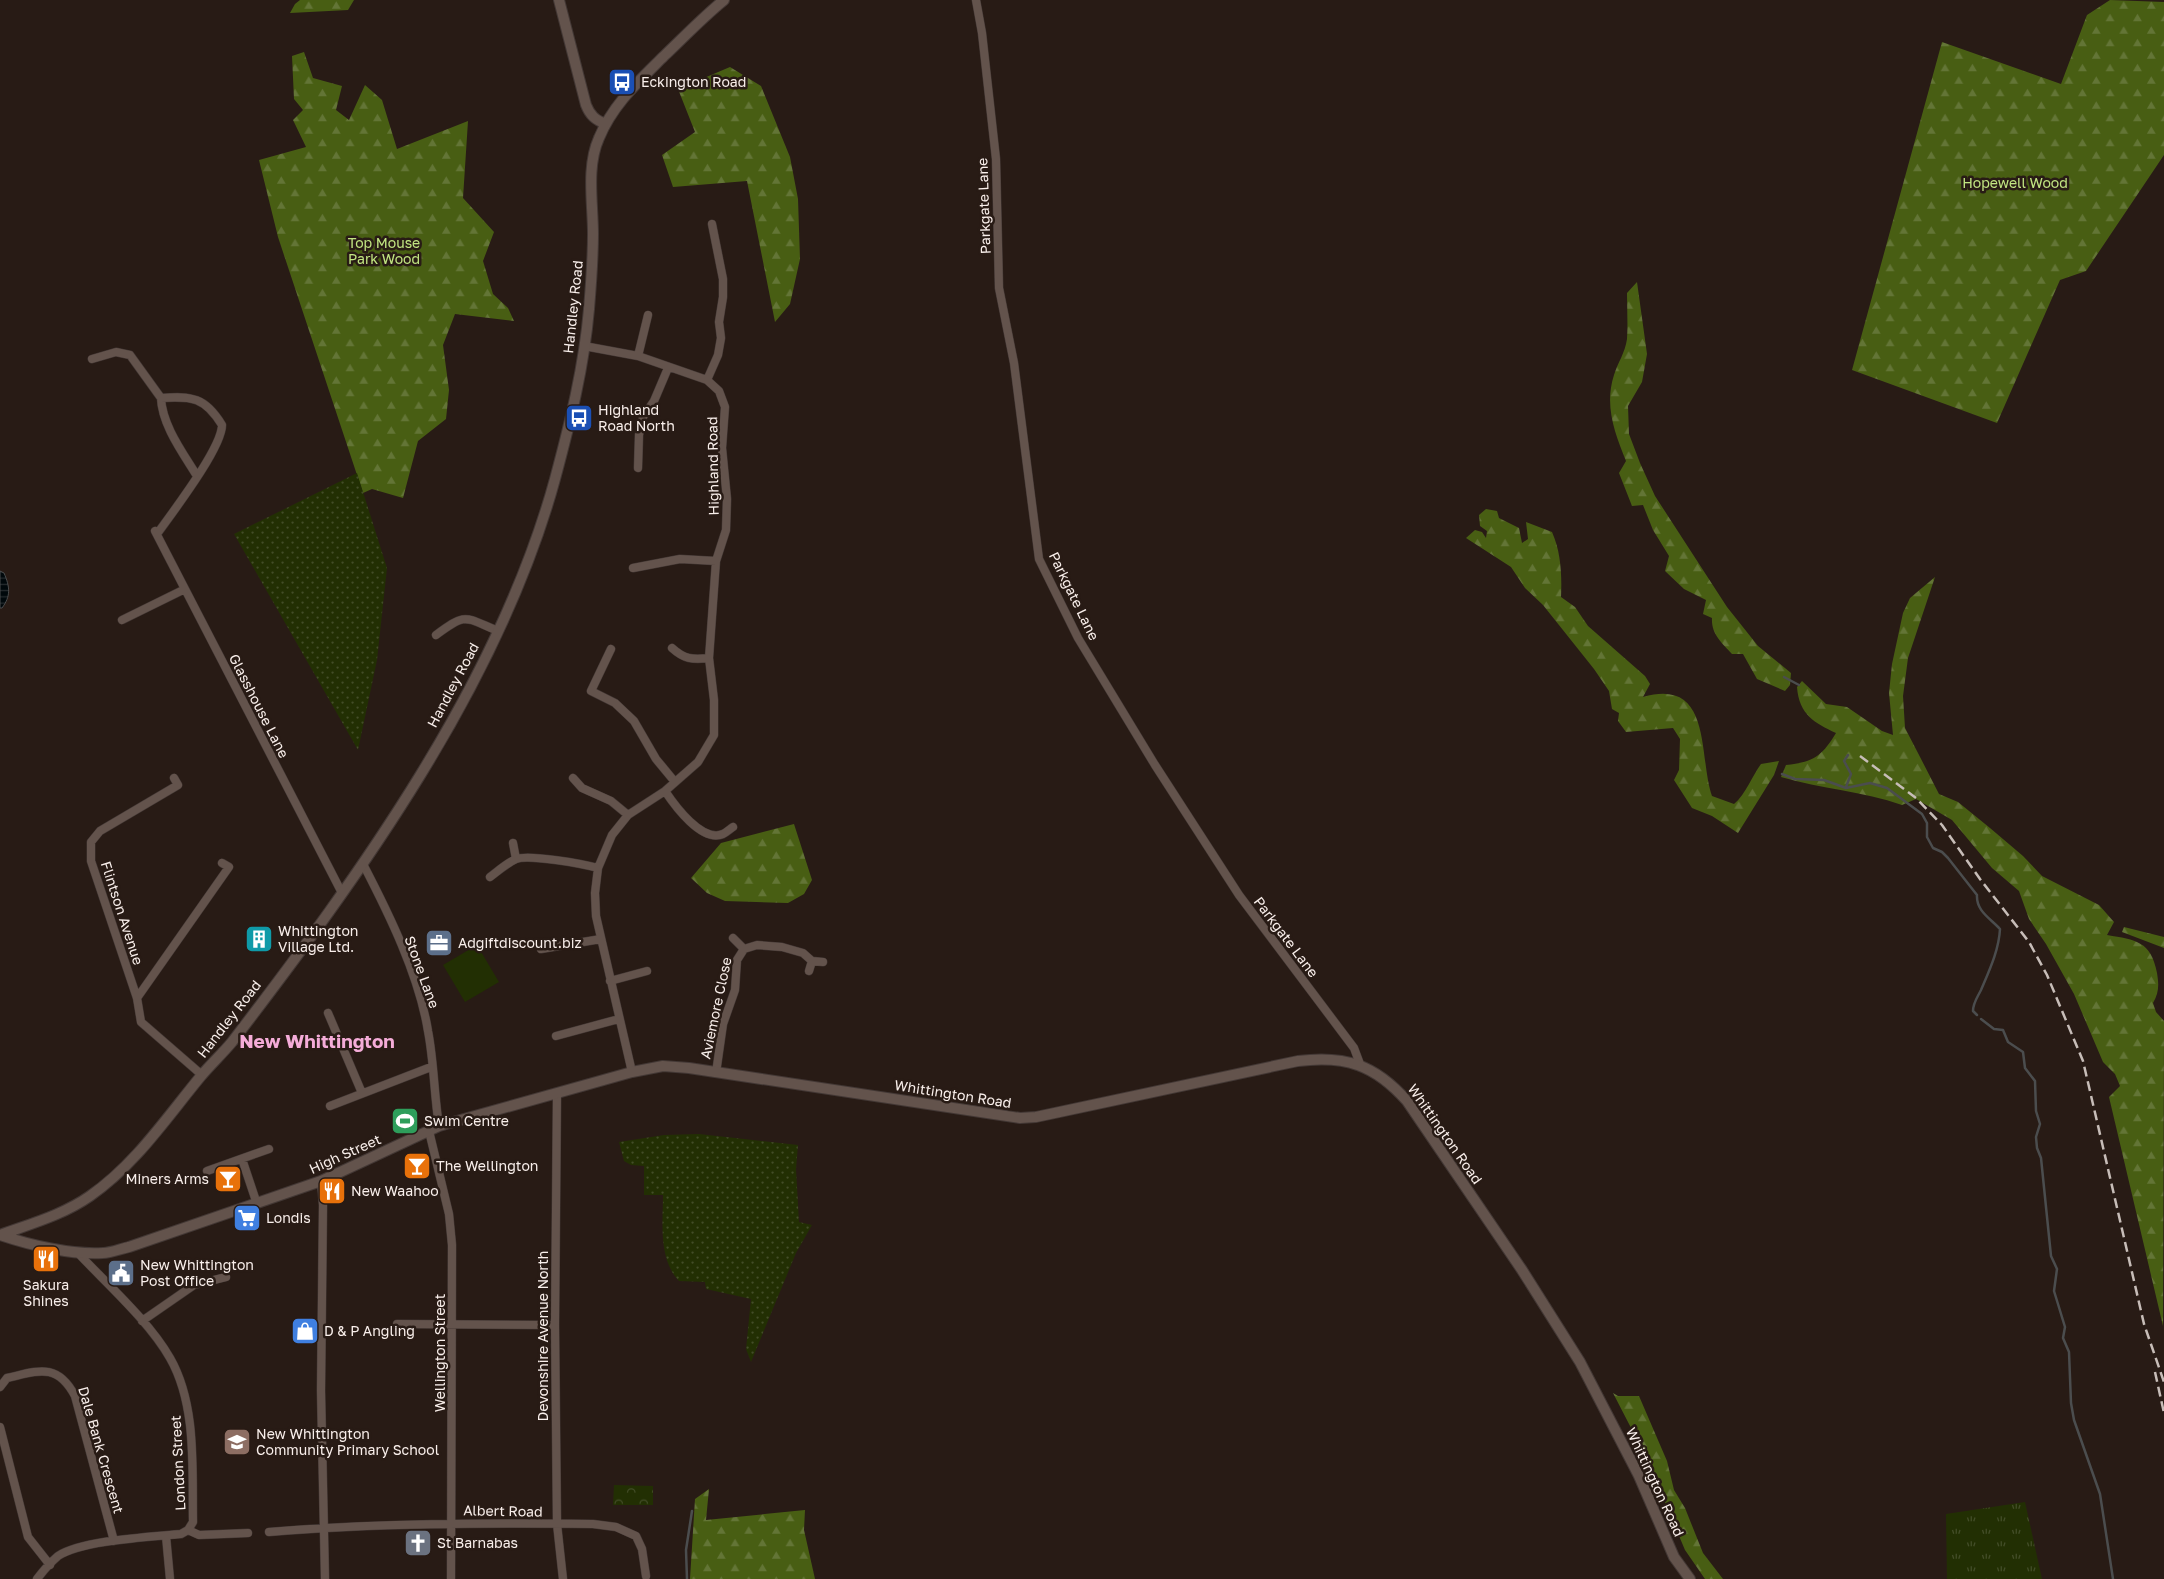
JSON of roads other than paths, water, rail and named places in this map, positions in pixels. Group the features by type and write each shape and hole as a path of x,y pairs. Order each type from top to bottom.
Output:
{"street":[{"path":"559,0 586,104 590,114 606,124 618,104 631,90 706,15 724,0"},
{"name":"Parkgate Lane","path":"976,0 982,33 996,159 999,288 1014,362 1039,559 1078,638 1155,765 1239,895 1354,1048 1360,1064"},
{"name":"Handley Road","path":"0,1235 69,1209 91,1196 130,1162 202,1075 229,1046 363,864 407,796 461,703 498,631 526,564 554,483 574,403 584,346 593,239 592,167 598,140 606,124"},
{"path":"584,346 638,356 707,380 718,355 721,338 719,322 723,297 723,279 712,224"},
{"path":"638,356 648,315"},
{"path":"92,359 116,352 130,355 161,398 161,409 197,476 218,443 222,425 207,404 194,398 161,398"},
{"path":"638,468 639,435 643,417 654,401 668,368"},
{"name":"Highland Road","path":"632,1072 596,916 595,893 598,868 612,834 628,815 665,791 698,762 714,735 714,700 709,658 716,561 726,530 727,499 722,448 725,407 719,391 707,380"},
{"name":"Glasshouse Lane","path":"197,476 156,533 342,893"},
{"path":"633,568 680,558 716,561"},
{"path":"122,620 185,589"},
{"path":"436,635 458,618 468,619 498,631"},
{"path":"672,648 683,658 695,660 709,658"},
{"path":"611,649 591,691 615,703 634,721 656,759 675,782"},
{"name":"Flintson Avenue","path":"174,778 178,785 100,831 91,842 92,861 137,998 141,1022 202,1075"},
{"path":"573,778 582,788 611,801 628,815"},
{"path":"665,791 678,811 692,825 715,835 723,834 733,827"},
{"path":"513,844 516,859"},
{"path":"490,878 516,859 524,858 569,861 598,868"},
{"path":"137,998 229,867 222,863"},
{"name":"Stone Lane","path":"363,864 408,962 420,996 428,1031 439,1126"},
{"name":"Aviemore Close","path":"732,938 744,950"},
{"path":"541,949 601,939"},
{"name":"Aviemore Close","path":"716,1073 723,1024 735,990 737,960 744,950 757,945 782,947 803,953 812,961 823,962"},
{"path":"809,971 812,961"},
{"path":"610,982 647,971"},
{"path":"328,1013 362,1094"},
{"path":"556,1036 619,1018"},
{"name":"Whittington Road","path":"760,1080 1020,1118 1155,1093 1298,1061 1333,1060 1360,1064 1393,1085 1407,1101 1522,1270 1580,1362 1639,1476 1674,1557 1690,1579"},
{"name":"High Street","path":"0,1235 23,1243 77,1252 103,1253 129,1248 321,1181 439,1126 632,1072 663,1066 760,1080"},
{"path":"330,1106 432,1068"},
{"name":"Devonshire Avenue North","path":"557,1093 555,1325 557,1524 563,1579"},
{"name":"Wellington Street","path":"429,1131 449,1214 452,1245 451,1579"},
{"path":"206,1172 269,1149"},
{"path":"242,1159 257,1204"},
{"path":"321,1181 324,1205 321,1391 325,1579"},
{"name":"London Street","path":"77,1252 142,1321 170,1358 186,1399 189,1417 193,1522 188,1530"},
{"path":"142,1321 194,1285 226,1277"},
{"path":"397,1324 555,1325"},
{"name":"Dale Bank Crescent","path":"0,1387 6,1378 41,1370 56,1373 68,1382 75,1396 114,1541"},
{"path":"0,1427 28,1538 50,1565"},
{"name":"Albert Road","path":"270,1532 325,1527 452,1523 557,1524 616,1527 636,1536 642,1549 646,1576"},
{"path":"37,1579 58,1556 75,1549 114,1541 181,1534 188,1530 199,1535 248,1533"},
{"path":"166,1536 170,1579"}],"waterway":[{"path":"1784,677 1799,685"},
{"path":"1846,787 1851,774 1844,761 1848,755"},
{"path":"1782,774 1795,779 1824,780 1846,788 1870,783 1887,788 1922,814 1927,823 1927,837 1933,848 1942,852 1948,858 1977,895 1977,901 1981,910 2000,929 1998,945 1993,960 1975,1000 1973,1011 1977,1015"},
{"path":"1981,1019 1994,1029 2003,1030 2008,1042 2023,1052 2025,1068 2035,1081 2036,1111 2040,1124 2036,1137 2037,1148 2041,1158 2051,1256 2057,1269 2054,1291 2065,1327 2063,1338 2069,1352 2071,1403 2074,1420 2100,1494 2113,1579"},
{"path":"687,1579 686,1550 692,1511"}],"railway":[{"path":"1860,756 1916,798 1942,825 1980,879 2029,942 2047,975 2083,1061 2144,1324 2164,1382"},
{"path":"2155,1372 2164,1413"}],"place":[{"name":"Eckington Road","path":"622,82"},
{"name":"Highland Road North","path":"579,418"},
{"name":"Whittington Village Ltd.","path":"259,939"},
{"name":"Adgiftdiscount.biz","path":"439,943"},
{"name":"Swim Centre","path":"405,1121"},
{"name":"The Wellington","path":"417,1166"},
{"name":"Miners Arms","path":"228,1179"},
{"name":"New Waahoo","path":"332,1191"},
{"name":"Londis","path":"247,1218"},
{"name":"Sakura Shines","path":"46,1259"},
{"name":"New Whittington Post Office","path":"121,1273"},
{"name":"D & P Angling","path":"305,1331"},
{"name":"New Whittington Community Primary School","path":"237,1442"},
{"name":"St Barnabas","path":"418,1543"}],"district":[{"name":"New Whittington","path":"317,1041"}],"park label":[{"name":"Hopewell Wood","path":"2015,183"},
{"name":"Top Mouse Park Wood","path":"384,252"}]}
